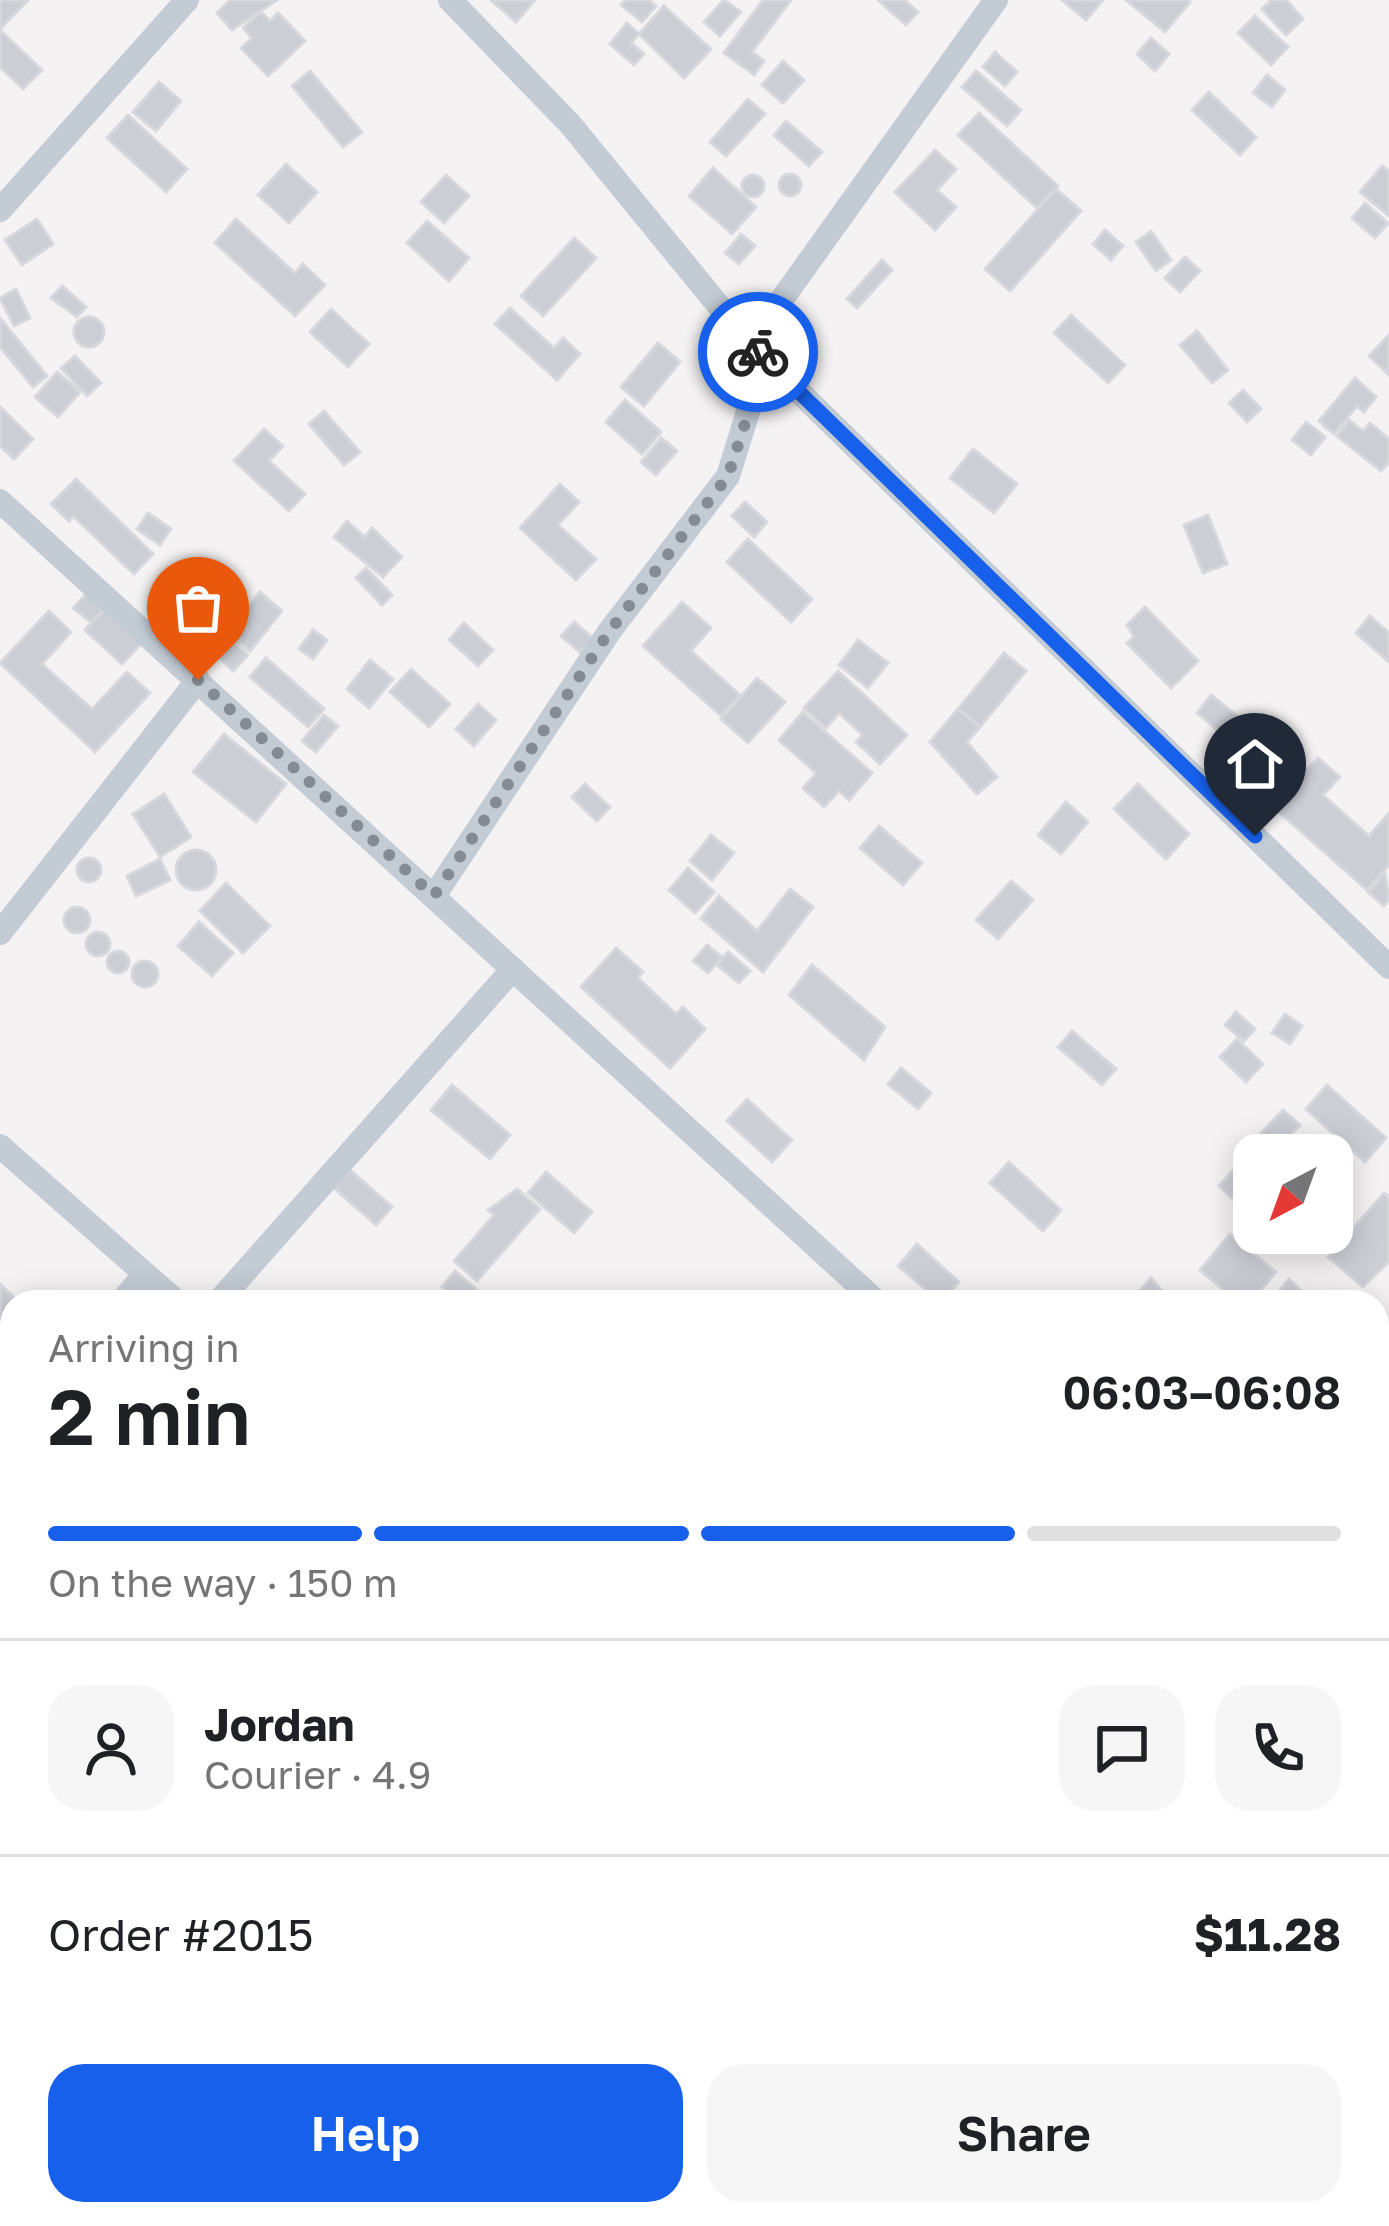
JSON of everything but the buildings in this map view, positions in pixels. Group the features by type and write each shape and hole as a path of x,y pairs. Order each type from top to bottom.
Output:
{"street":[{"path":"0,210 187,0"},
{"path":"450,0 570,124 750,344 1389,967"},
{"path":"434,896 609,632 728,476 752,402 750,344 996,0"},
{"path":"0,501 864,1290"},
{"path":"0,933 198,680"},
{"path":"229,1290 513,969"},
{"path":"0,1146 164,1290"},
{"path":"132,1290 146,1274"}],"way so far":[{"path":"198,680 434,896 609,632 728,476 752,402 750,344 758,352"}],"route":[{"path":"758,352 1255,836"}]}
